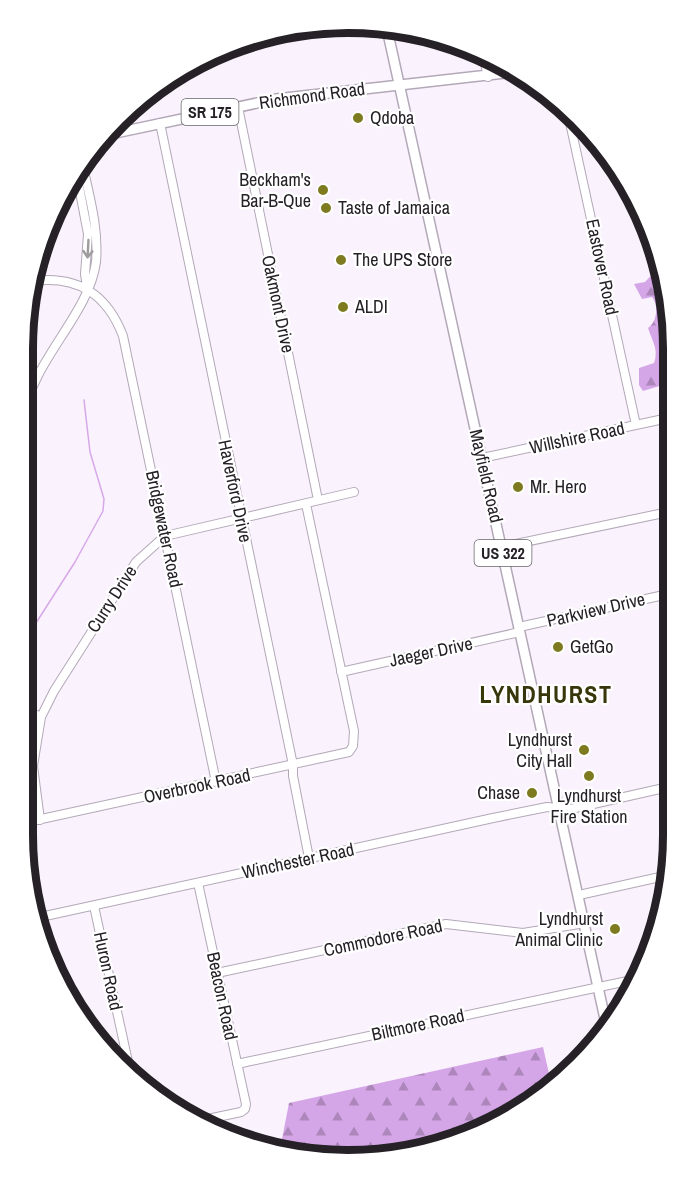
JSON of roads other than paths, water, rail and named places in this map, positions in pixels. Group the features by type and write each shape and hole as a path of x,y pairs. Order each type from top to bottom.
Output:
{"main road":[{"name":"Mayfield Road","path":"388,36 605,1016"},
{"name":"Richmond Road","path":"118,132 238,106 307,94 504,74"}],"street":[{"path":"487,65 488,77"},
{"name":"Oakmont Drive","path":"238,106 318,501"},
{"name":"Haverford Drive","path":"160,123 293,765 293,776 309,858"},
{"name":"Eastover Road","path":"570,124 636,425"},
{"path":"33,382 73,316 87,287 95,263 97,239 85,175"},
{"path":"79,184 87,227 88,250 85,273 87,287"},
{"path":"41,281 58,280 87,287"},
{"name":"Bridgewater Road","path":"87,287 112,313 123,336 216,782"},
{"name":"Willshire Road","path":"482,458 663,419"},
{"name":"Curry Drive","path":"40,820 33,766 41,717 64,673 136,562 165,536 354,492"},
{"path":"306,504 341,672"},
{"path":"501,548 663,513"},
{"name":"Parkview Drive","path":"520,630 663,595"},
{"name":"Jaeger Drive","path":"341,672 520,630"},
{"name":"Overbrook Road","path":"33,821 349,752 353,746 354,731 341,672"},
{"path":"33,713 41,717"},
{"name":"Winchester Road","path":"44,916 538,809 571,809 663,788"},
{"path":"579,896 660,877"},
{"name":"Beacon Road","path":"198,883 245,1109 209,1118"},
{"name":"Huron Road","path":"94,906 128,1061"},
{"name":"Commodore Road","path":"217,973 446,924 523,933 585,923"},
{"name":"Biltmore Road","path":"237,1064 627,981"}],"waterway":[{"path":"36,623 75,562 103,511 104,499 90,452 84,400"}],"place":[{"name":"Qdoba","path":"358,118"},
{"name":"Beckham's Bar-B-Que","path":"323,190"},
{"name":"Taste of Jamaica","path":"326,208"},
{"name":"The UPS Store","path":"341,260"},
{"name":"ALDI","path":"343,307"},
{"name":"Mr. Hero","path":"518,487"},
{"name":"GetGo","path":"558,647"},
{"name":"Lyndhurst City Hall","path":"584,750"},
{"name":"Lyndhurst Fire Station","path":"589,776"},
{"name":"Chase","path":"532,793"},
{"name":"Lyndhurst Animal Clinic","path":"615,929"}],"district":[{"name":"LYNDHURST","path":"546,695"}]}
